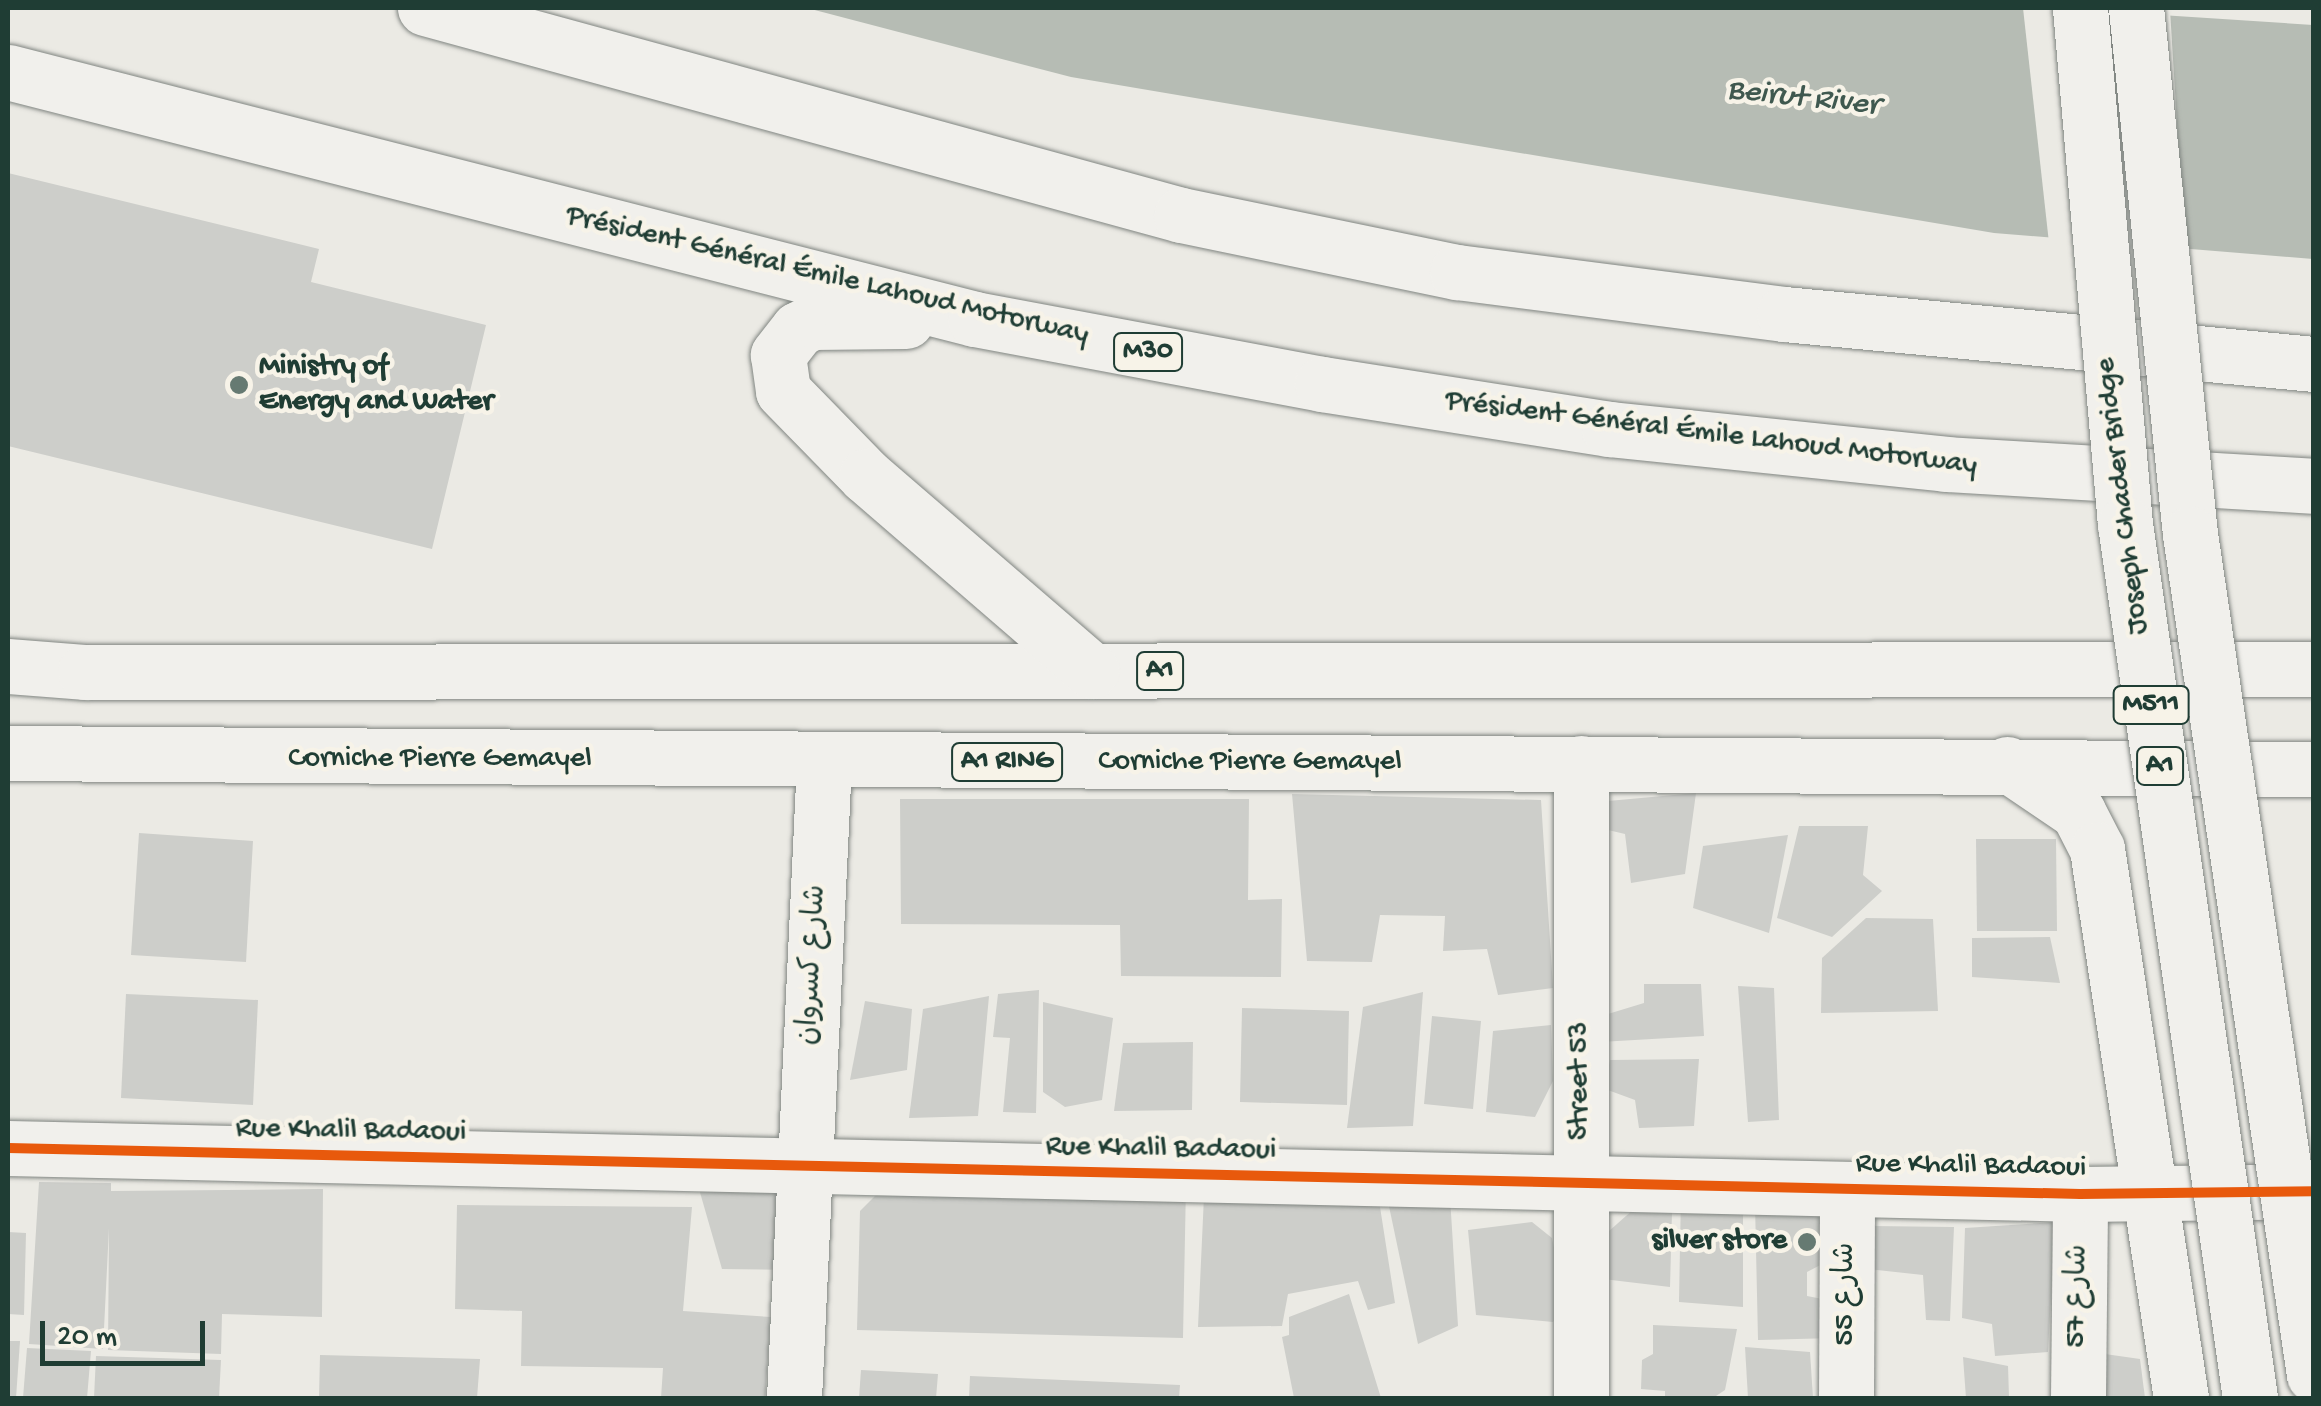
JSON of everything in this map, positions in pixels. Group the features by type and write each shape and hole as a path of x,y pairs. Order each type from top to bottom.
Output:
{"main road":[{"path":"425,8 1181,214 1457,272 1711,306 2314,364"},
{"name":"Joseph Chader Bridge","path":"2080,8 2124,524 2250,1398"},
{"name":"Joseph Chader Bridge","path":"2136,8 2190,534 2314,1375"},
{"name":"Président Général Émile Lahoud Motorway","path":"8,72 975,319 1608,430 1946,464 2314,486"},
{"path":"975,319 812,322 783,344 777,373 796,411 1092,671"},
{"name":"A1","path":"8,666 86,672 2314,669"},
{"name":"Corniche Pierre Gemayel","path":"8,752 824,762 2007,764 2314,769"},
{"name":"شارع كسروان","path":"794,1398 824,762"},
{"name":"Street 53","path":"1580,1398 1581,763"},
{"path":"2007,764 2078,812 2097,849 2181,1398"},
{"name":"Rue Khalil Badaoui","path":"8,1148 2080,1194 2314,1191"},
{"name":"شارع 55","path":"1846,1398 1847,1189"},
{"name":"شارع 57","path":"2078,1398 2080,1194"}],"water":[{"name":"Beirut River","path":"807,8 2053,8 2313,25 2313,259 1994,233 1071,77"}],"pier":[{"path":"2023,8 2170,10 2185,254 2049,243"}],"building":[{"name":"Ministry of Energy and Water","path":"8,173 319,249 311,282 486,325 432,549 8,446"},
{"path":"1696,793 1685,874 1631,883 1625,834 1608,830 1608,801"},
{"path":"1292,794 1541,800 1553,988 1498,995 1487,949 1443,951 1445,916 1380,915 1372,962 1307,961"},
{"path":"900,799 1249,799 1248,900 1282,899 1281,977 1121,976 1120,925 901,924"},
{"path":"1799,826 1868,826 1863,875 1882,891 1832,937 1777,918"},
{"path":"139,833 253,841 246,962 131,955"},
{"path":"1788,835 1769,933 1693,908 1703,846"},
{"path":"1976,839 2056,839 2057,931 1977,931"},
{"path":"1866,918 1933,919 1938,1011 1821,1013 1822,958"},
{"path":"2050,937 2060,983 1972,977 1972,938"},
{"path":"1644,984 1701,984 1704,1036 1600,1042 1598,1017 1644,1003"},
{"path":"1738,986 1774,988 1779,1120 1748,1122"},
{"path":"1039,990 1036,1113 1003,1112 1010,1038 993,1037 998,994"},
{"path":"1423,992 1413,1126 1347,1128 1363,1007"},
{"path":"126,994 258,1000 253,1105 121,1098"},
{"path":"989,996 978,1116 909,1118 923,1009"},
{"path":"865,1001 912,1009 907,1070 850,1080"},
{"path":"1043,1002 1113,1018 1102,1100 1065,1107 1043,1092"},
{"path":"1242,1008 1349,1011 1347,1105 1240,1102"},
{"path":"1432,1016 1481,1021 1473,1109 1424,1104"},
{"path":"1551,1025 1553,1081 1535,1117 1486,1112 1493,1031"},
{"path":"1193,1042 1192,1110 1114,1111 1123,1043"},
{"path":"1699,1059 1694,1126 1639,1128 1635,1100 1605,1089 1610,1060"},
{"path":"759,1172 794,1208 793,1270 722,1269 695,1175"},
{"path":"892,1179 1186,1185 1183,1338 857,1330 860,1211"},
{"path":"39,1182 111,1183 111,1191 323,1189 322,1317 222,1314 221,1354 108,1350 109,1228 103,1349 29,1344"},
{"path":"1386,1192 1450,1197 1458,1326 1418,1344"},
{"path":"1681,1193 1743,1195 1743,1307 1679,1302"},
{"path":"1378,1194 1395,1303 1368,1310 1358,1281 1288,1294 1282,1326 1198,1327 1204,1196"},
{"path":"1755,1204 1822,1208 1830,1260 1807,1272 1807,1296 1838,1302 1835,1338 1758,1340"},
{"path":"457,1205 692,1207 683,1311 771,1317 765,1398 661,1398 663,1368 521,1366 522,1311 455,1309"},
{"path":"1635,1208 1672,1212 1670,1287 1603,1279 1600,1239"},
{"path":"1532,1222 1552,1238 1565,1303 1553,1322 1476,1315 1468,1230"},
{"path":"2055,1222 2048,1352 1995,1356 1992,1324 1962,1318 1965,1228"},
{"path":"1872,1226 1954,1227 1950,1321 1926,1320 1923,1275 1868,1269"},
{"path":"8,1232 26,1233 24,1315 8,1314"},
{"path":"1349,1294 1381,1398 1294,1398 1282,1337 1289,1335 1289,1317"},
{"path":"1653,1325 1737,1329 1725,1390 1713,1398 1665,1398 1665,1391 1641,1389 1642,1360 1653,1354"},
{"path":"8,1341 20,1341 16,1398 8,1398"},
{"path":"1745,1347 1810,1352 1813,1398 1748,1398"},
{"path":"27,1348 91,1351 87,1398 23,1398"},
{"path":"2091,1352 2140,1359 2145,1398 2095,1398"},
{"path":"320,1355 480,1359 477,1398 319,1398"},
{"path":"96,1356 221,1360 219,1398 94,1398"},
{"path":"1963,1357 2008,1366 2009,1398 1966,1398"},
{"path":"861,1370 938,1374 936,1398 859,1398"},
{"path":"970,1376 1180,1385 1179,1398 969,1398"}],"cycle path":[{"path":"8,1148 2080,1194 2314,1191"}],"place":[{"name":"Ministry of Energy and Water","path":"239,385"},
{"name":"silver store","path":"1807,1242"}]}
